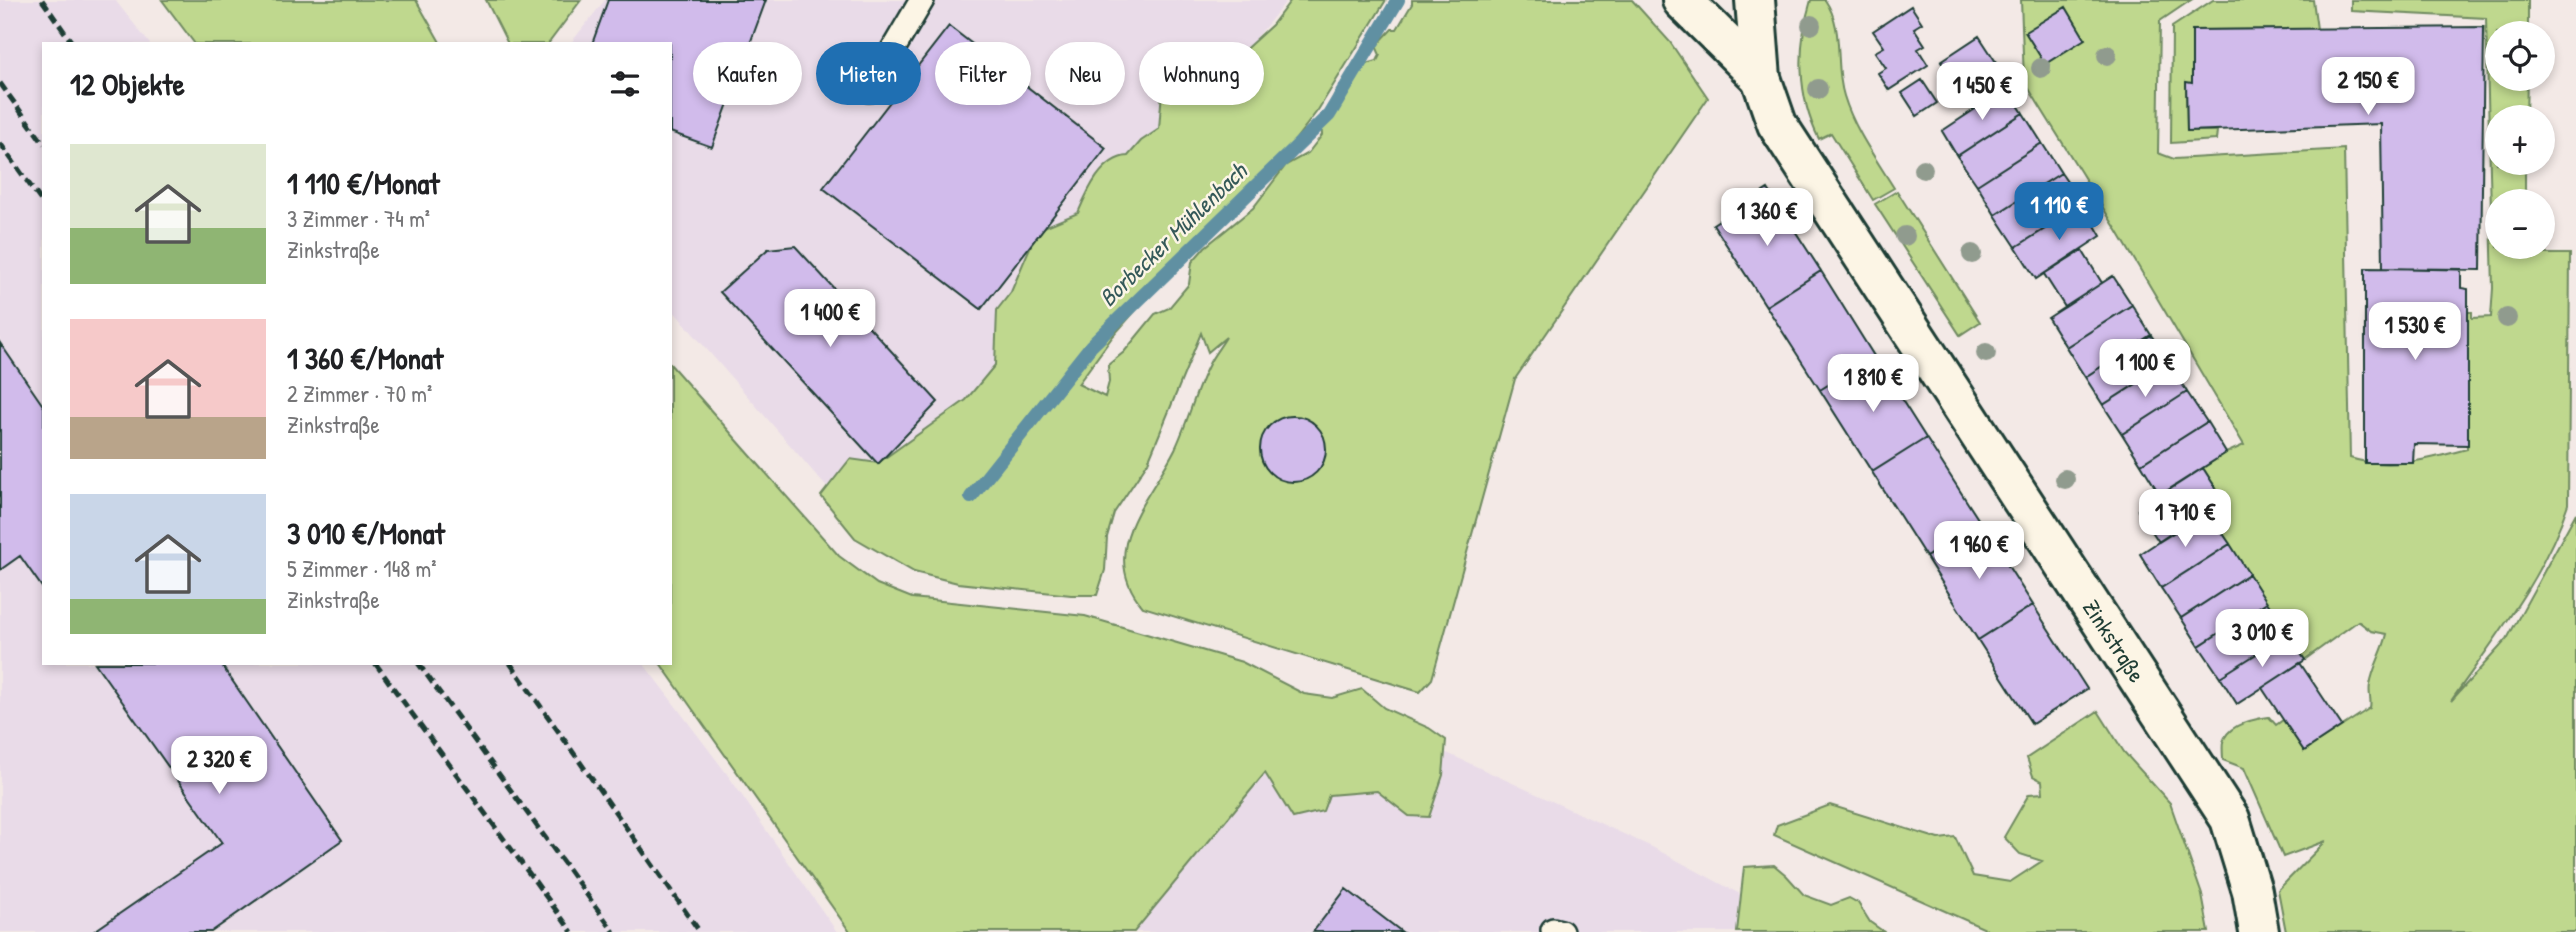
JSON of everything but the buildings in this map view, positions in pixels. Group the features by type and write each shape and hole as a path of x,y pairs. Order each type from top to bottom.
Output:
{"street":[{"name":"Zinkstraße","path":"1682,0 1760,78"},
{"name":"Zinkstraße","path":"1755,0 1760,78 1777,124 2230,818 2252,891 2259,932"}],"lane":[{"path":"897,42 922,0"}],"shaded area":[{"path":"0,0 115,0 148,42 42,42 42,665 645,665 727,774 837,932 0,932"},
{"path":"605,0 1287,0 1253,42 1139,42 1139,105 1203,105 863,529 672,309 672,42 572,42"},
{"path":"1289,714 1436,748 1652,847 1792,922 1818,932 1084,932"}],"green space":[{"path":"162,0 416,0 440,42 194,42"},
{"path":"486,0 581,0 550,42 507,42"},
{"path":"1291,0 1386,0 1318,110 1288,149 1221,215 1113,336 1078,384 1105,397 1109,382 1108,365 1124,352 1155,314 1169,308 1189,284 1192,262 1205,247 1253,208 1286,165 1308,153 1322,135 1321,123 1335,93 1363,65 1377,61 1380,55 1376,46 1392,29 1397,29 1412,0 1632,0 1670,42 1708,98 1515,379 1432,679 1420,692 1143,607 1130,586 1124,566 1125,546 1132,526 1175,449 1204,374 1226,337 1208,352 1201,333 1148,462 1114,513 1107,537 1105,570 1097,595 1071,595 958,583 914,572 855,538 821,496 850,459 878,463 966,400 995,365 997,310 1011,292 1031,245 1044,227 1078,213 1096,177 1103,169 1118,158 1128,156 1141,141 1159,129 1161,105 1264,105 1264,42 1253,42 1272,25"},
{"path":"1811,0 1825,0 1831,11 1837,35 1841,84 1848,108 1894,188 1873,200 1831,133 1819,139 1812,123 1801,71 1803,35"},
{"path":"2021,0 2191,0 2160,21 2158,153 2174,159 2344,149 2350,458 2394,464 2467,449 2468,312 2472,312 2472,318 2491,317 2492,259 2555,259 2555,254 2570,254 2568,504 2546,557 2532,582 2451,701 2507,639 2576,513 2576,932 2286,932 2278,890 2326,841 2283,857 2244,768 2223,760 2223,742 2236,727 2269,717 2276,725 2283,720 2304,751 2370,708 2371,678 2387,634 2371,631 2358,621 2300,663 2207,510 2224,501 2203,468 2244,445 2118,232 2024,81"},
{"path":"2213,0 2313,0 2317,29 2192,30 2192,83 2186,83 2187,131 2217,131 2216,140 2171,143 2172,27"},
{"path":"2351,0 2528,0 2528,21 2486,21 2486,18 2351,11"},
{"path":"2488,91 2527,91 2526,105 2488,105"},
{"path":"2490,175 2525,175 2525,189 2490,189"},
{"path":"1897,191 1980,322 1960,335 1875,204"},
{"path":"672,366 839,556 877,584 912,598 1085,616 1242,662 1304,694 1332,698 1362,689 1384,708 1429,728 1446,740 1443,775 1429,817 1409,816 1377,791 1329,795 1323,811 1293,818 1265,773 1134,932 850,932 661,665 672,665"},
{"path":"2098,711 2124,752 2170,803 2202,895 2209,932 1992,932 1774,835 1777,825 1830,805 1939,839 1955,837 1973,876 2010,882 2042,861 2020,854 2004,837 2029,794 2043,793 2042,781 2033,776 2027,758"},
{"path":"1774,865 1804,895 1831,905 1849,898 1858,903 1870,922 1884,932 1737,932 1744,867"}],"waterway":[{"name":"Borbecker Mühlenbach","path":"971,497 1091,346 1329,115 1398,0"}],"railway":[{"path":"42,0 72,42"},
{"path":"0,83 42,141"},
{"path":"0,143 42,202"},
{"path":"376,665 572,932"},
{"path":"419,665 614,932"},
{"path":"511,665 700,932"}]}
